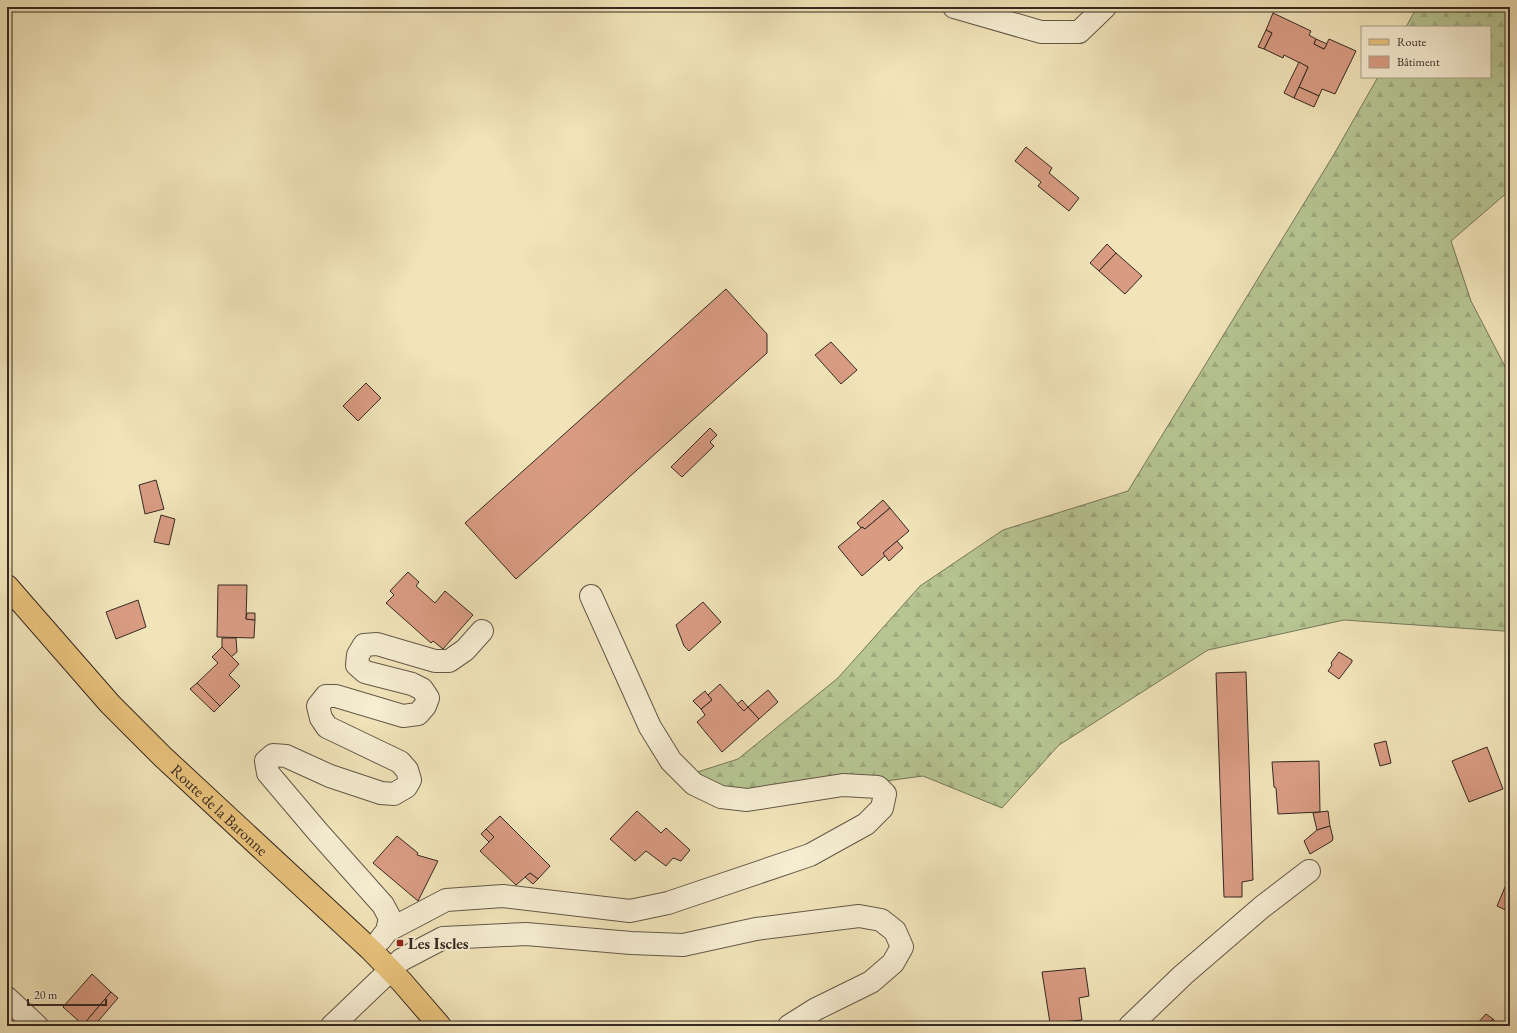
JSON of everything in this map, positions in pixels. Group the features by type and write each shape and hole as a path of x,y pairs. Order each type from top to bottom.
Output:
{"main road":[{"name":"Route de la Baronne","path":"7,586 115,709 163,757 371,950 391,970 440,1026"}],"street":[{"path":"954,7 1041,32 1079,32 1105,7"},
{"path":"371,950 388,930 446,900 503,896 630,911 668,903 810,855 866,824 882,808 885,794 878,787 843,785 747,800 721,796 694,784 671,761 650,727 591,596"},
{"path":"388,930 390,918 383,905 268,773 266,761 273,755 286,756 330,776 381,794 394,794 406,787 410,780 407,770 400,762 327,726 321,718 318,706 326,696 336,696 403,716 418,714 426,706 428,698 422,689 412,684 365,672 357,666 358,655 364,645 377,644 435,661 449,661 466,650 482,631"},
{"path":"1130,1026 1183,975 1262,907 1309,871"},
{"path":"332,1026 401,960 443,938 526,934 631,943 683,945 756,929 859,916 881,920 895,931 902,947 893,964 872,982 816,1008 788,1026"},
{"path":"7,998 37,1026"}],"green space":[{"path":"1417,7 1510,7 1510,190 1451,241 1471,301 1510,376 1510,630 1503,631 1344,620 1208,650 1059,745 1002,808 923,776 811,791 739,798 691,774 738,759 838,678 920,586 1003,530 1128,491 1333,156 1377,78 1491,78 1491,26 1407,26"}],"building":[{"path":"1273,13 1311,31 1309,35 1316,39 1314,44 1324,49 1329,39 1356,51 1335,94 1322,89 1319,96 1299,87 1308,67 1284,55 1283,58 1264,49 1272,33 1266,30"},
{"path":"1266,30 1272,33 1264,49 1258,47"},
{"path":"1316,39 1327,44 1324,49 1314,44"},
{"path":"1299,62 1308,67 1294,98 1284,93"},
{"path":"1299,87 1319,96 1314,107 1294,98"},
{"path":"1026,147 1052,168 1049,173 1079,198 1069,211 1038,186 1041,182 1015,161"},
{"path":"1107,244 1116,253 1099,271 1090,263"},
{"path":"1116,253 1142,276 1125,294 1099,271"},
{"path":"726,289 767,334 767,353 516,579 465,523"},
{"path":"831,342 857,370 841,384 815,355"},
{"path":"366,383 381,398 358,421 343,406"},
{"path":"710,428 717,435 710,442 714,446 682,477 671,467"},
{"path":"156,480 164,509 145,514 139,485"},
{"path":"883,500 890,508 865,529 862,527 861,528 857,523"},
{"path":"890,508 909,531 883,553 886,555 862,576 838,547 862,527 865,529"},
{"path":"161,515 175,519 169,545 154,542"},
{"path":"897,541 903,548 889,561 883,553"},
{"path":"408,572 419,582 416,586 435,603 445,591 473,615 443,649 433,641 431,643 386,603 394,595 390,591"},
{"path":"218,585 247,585 246,619 255,620 254,638 217,637"},
{"path":"138,600 146,627 116,639 106,612"},
{"path":"703,602 721,622 689,651 684,646 676,625"},
{"path":"247,613 255,613 255,620 246,619"},
{"path":"222,638 236,638 237,652 231,657 222,647"},
{"path":"222,647 239,664 229,675 240,686 220,706 197,683 218,663 212,657"},
{"path":"1339,652 1352,660 1352,662 1339,679 1328,671 1332,665 1331,663"},
{"path":"1246,672 1253,880 1242,882 1242,897 1224,897 1216,673"},
{"path":"197,683 220,706 214,712 190,689"},
{"path":"720,684 744,711 748,707 759,719 722,752 697,722 705,715 701,709 712,700 708,695"},
{"path":"768,690 778,702 759,719 748,707"},
{"path":"705,691 712,700 701,709 693,701"},
{"path":"742,700 748,707 744,711 737,704"},
{"path":"1386,741 1391,763 1380,766 1374,744"},
{"path":"1487,747 1503,789 1469,802 1452,761"},
{"path":"1319,761 1320,812 1278,814 1272,762"},
{"path":"637,811 661,833 666,828 690,850 681,861 673,858 666,866 646,851 635,861 610,839"},
{"path":"1328,811 1330,826 1317,830 1313,813"},
{"path":"500,816 550,866 538,879 530,873 516,885 480,851 494,837 486,829"},
{"path":"1330,826 1333,838 1332,841 1310,854 1304,841 1317,830"},
{"path":"486,829 494,837 489,842 481,834"},
{"path":"397,836 418,853 417,855 438,861 418,901 373,863"},
{"path":"530,873 538,879 533,884 525,877"},
{"path":"1508,880 1510,880 1510,912 1497,906"},
{"path":"1085,968 1089,996 1079,998 1082,1020 1050,1023 1042,972"},
{"path":"92,974 111,992 83,1025 63,1007"},
{"path":"111,992 118,998 94,1026 83,1025"},
{"path":"1486,1014 1493,1019 1487,1026 1475,1026"},
{"path":"1493,1019 1500,1026 1487,1026"}],"place":[{"name":"Les Iscles","path":"400,943"}]}
